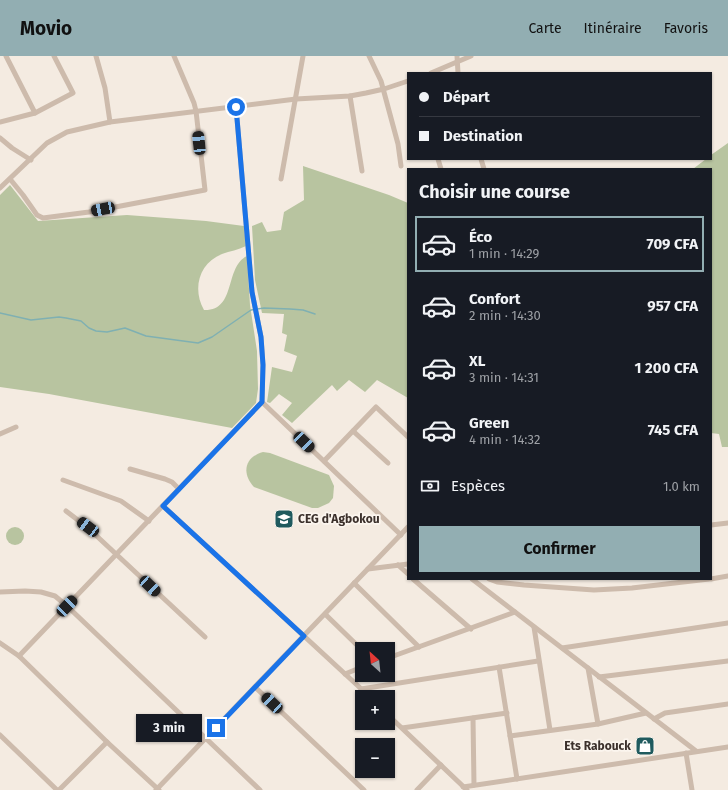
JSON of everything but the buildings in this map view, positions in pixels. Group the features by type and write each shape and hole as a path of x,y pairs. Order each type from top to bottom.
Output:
{"street":[{"path":"6,56 35,113"},
{"path":"0,122 35,113 73,93 54,56"},
{"path":"96,56 105,88 110,122"},
{"path":"10,179 37,215 43,218 89,212 204,190 196,111 176,56"},
{"path":"280,179 303,56"},
{"path":"369,56 384,89 398,144 401,166"},
{"path":"434,72 448,67 457,59 470,56"},
{"path":"457,59 458,72"},
{"path":"448,67 458,72"},
{"path":"0,188 31,160 41,148 54,138 67,132 110,122 196,111 296,99 350,96 384,89 407,81"},
{"path":"350,96 362,171"},
{"path":"19,656 262,402 263,365 261,337 254,306 236,107"},
{"path":"0,138 12,148 31,160"},
{"path":"262,402 401,535"},
{"path":"324,462 376,407 407,436"},
{"path":"0,434 16,427"},
{"path":"353,431 388,463"},
{"path":"130,469 165,479 172,482 179,489"},
{"path":"62,480 121,501 149,521"},
{"path":"163,506 361,689 538,661"},
{"path":"66,511 88,527 116,555 205,637"},
{"path":"712,525 728,523"},
{"path":"0,643 19,656 158,790 407,528"},
{"path":"368,569 407,564"},
{"path":"398,566 407,573"},
{"path":"712,579 728,576"},
{"path":"414,580 471,629"},
{"path":"473,580 696,751"},
{"path":"494,580 510,583 583,590 632,588 694,580"},
{"path":"354,583 419,647"},
{"path":"0,592 25,590 55,596 260,790"},
{"path":"395,656 515,612"},
{"path":"325,614 355,643"},
{"path":"562,648 728,623"},
{"path":"534,627 538,661 550,730"},
{"path":"599,677 728,661"},
{"path":"499,667 517,779"},
{"path":"588,668 598,724"},
{"path":"345,674 355,670"},
{"path":"255,687 364,790"},
{"path":"654,719 665,713 728,704"},
{"path":"402,728 506,713"},
{"path":"510,736 598,724 646,713"},
{"path":"473,718 474,785"},
{"path":"395,722 465,788 474,785 728,747"},
{"path":"0,735 58,790 107,742"},
{"path":"686,753 692,790"},
{"path":"417,790 441,765"}],"green space":[{"path":"728,143 728,447 722,447 719,434 712,433 712,168 694,168 705,160 712,160 712,154"},
{"path":"303,166 407,203 407,397 377,380 365,392 349,380 337,391 332,385 292,423 282,415 292,403 279,394 270,403 267,402 272,367 292,372 297,356 284,351 287,335 282,333 284,314 262,313 255,280 252,226 262,222 267,232 281,230 284,212 304,200"},
{"path":"10,185 38,221 127,215 206,221 244,226 246,246 214,258 203,270 198,285 200,302 204,310 214,308 221,304 226,296 235,269 247,256 250,305 257,351 258,389 256,403 232,428 49,394 0,387 0,195"},
{"path":"263,452 270,453 329,475 334,486 333,498 329,503 318,508 312,508 254,487 247,476 247,466 252,458"},
{"path":"15,527 21,530 24,536 21,542 15,545 9,542 6,536 9,530"}],"waterway":[{"path":"0,313 31,320 59,317 66,318 81,321 89,328 96,331 107,332 125,328 146,336 198,343 212,337 251,310 264,308 290,309 303,310 315,314"}],"place":[{"name":"CEG d'Agbokou","path":"284,519"},
{"name":"Ets Rabouck","path":"645,746"}],"route":[{"path":"216,728 304,636 163,506 262,402 263,365 261,337 252,292 236,107"}]}
